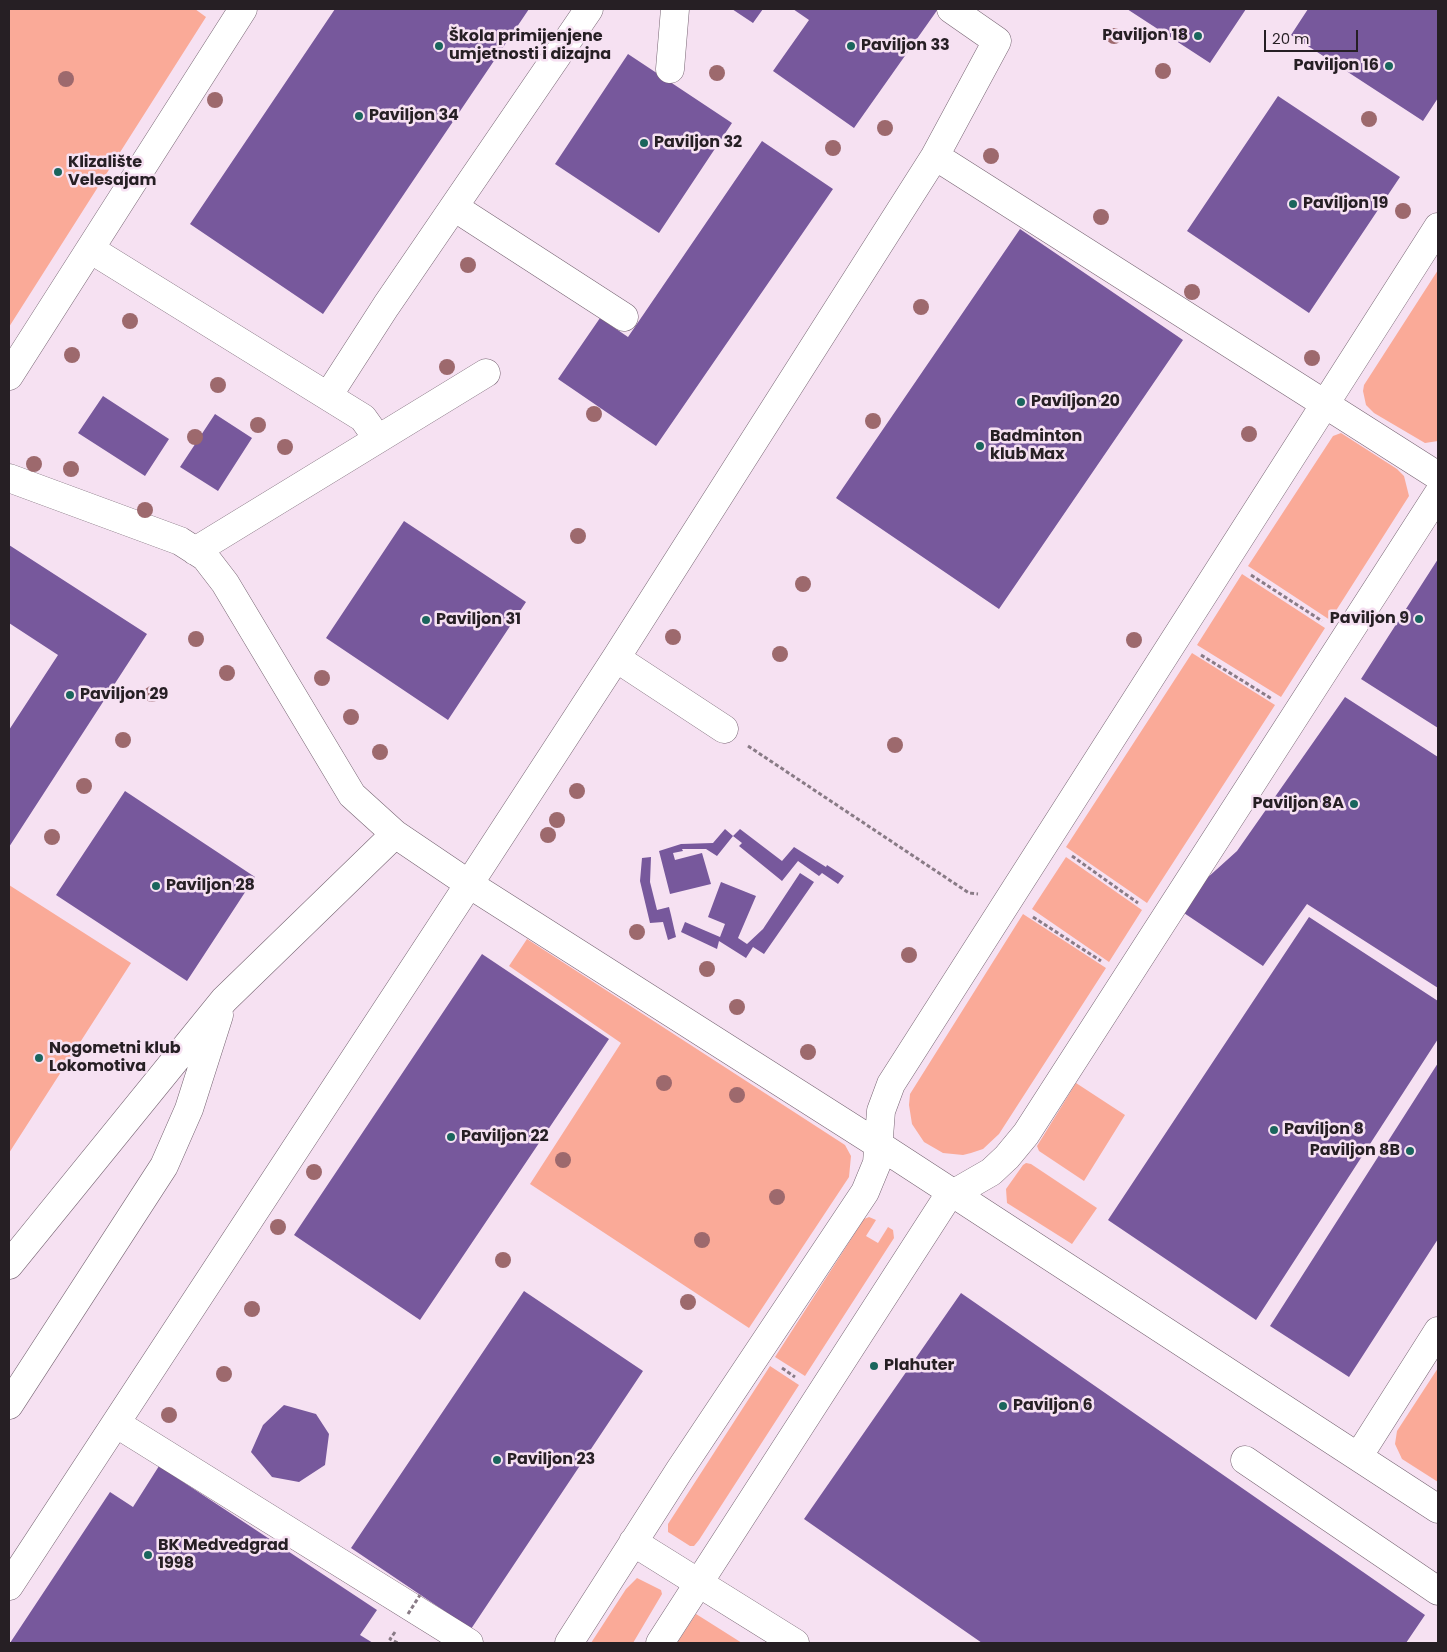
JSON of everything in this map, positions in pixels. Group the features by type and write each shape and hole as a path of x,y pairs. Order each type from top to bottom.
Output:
{"lane":[{"path":"12,366 90,249 244,9"},
{"path":"328,396 589,9"},
{"path":"670,68 675,9"},
{"path":"9,1586 117,1424 616,658 935,156 997,41 951,9"},
{"path":"935,156 1438,476"},
{"path":"454,207 624,317"},
{"path":"569,1643 633,1542 865,1192 877,1163 881,1111 891,1084 1438,227"},
{"path":"90,249 363,418 378,439"},
{"path":"196,551 486,373"},
{"path":"9,478 180,541 205,556 225,583 352,795 395,834 469,884 879,1145 1438,1509"},
{"path":"660,1643 945,1201 991,1172 1007,1157 1026,1134 1438,494"},
{"path":"616,658 724,729"},
{"path":"9,1265 224,1000 395,834"},
{"path":"9,1405 164,1166 189,1109 224,1000"},
{"path":"1358,1457 1438,1331"},
{"path":"117,1424 469,1643"},
{"path":"1245,1460 1438,1591"},
{"path":"633,1542 795,1643"}],"path":[{"path":"1226,559 1347,637"},
{"path":"1175,639 1297,714"},
{"path":"724,729 771,763 969,893 1008,900 1127,978"},
{"path":"1047,839 1164,921"},
{"path":"758,1353 821,1393"},
{"path":"408,1614 420,1595"}],"shaded area":[{"name":"Klizalište Velesajam","path":"9,9 195,9 206,17 9,327"},
{"path":"1438,270 1438,441 1425,443 1374,413 1366,405 1363,391 1364,385"},
{"path":"1341,433 1397,469 1404,476 1409,496 1330,620 1248,566 1333,436"},
{"path":"1242,574 1325,628 1281,697 1197,645"},
{"path":"1192,653 1275,705 1147,903 1066,847"},
{"path":"1066,857 1142,910 1109,962 1032,909"},
{"name":"Nogometni klub Lokomotiva","path":"9,885 131,963 9,1153"},
{"path":"1023,914 1106,968 999,1134 983,1149 963,1155 943,1153 924,1142 912,1124 909,1105 910,1094"},
{"path":"527,939 845,1145 851,1156 849,1177 749,1328 530,1184 621,1043 509,966"},
{"path":"1076,1083 1125,1115 1084,1181 1039,1151 1037,1146"},
{"path":"1026,1163 1031,1164 1097,1208 1072,1244 1007,1203 1006,1189"},
{"path":"869,1217 876,1220 866,1236 878,1243 888,1227 893,1230 894,1238 805,1376 775,1357 864,1219"},
{"path":"770,1366 799,1385 699,1540 694,1546 690,1546 668,1532 668,1524"},
{"path":"1438,1368 1438,1482 1402,1459 1395,1444 1397,1431"},
{"path":"637,1578 661,1590 662,1594 633,1643 591,1643 626,1589"},
{"path":"696,1614 704,1619 742,1643 677,1643"}],"building":[{"name":"Paviljon 34","path":"335,9 529,9 323,314 190,224"},
{"path":"732,9 763,9 753,23"},
{"name":"Paviljon 33","path":"793,9 938,9 854,128 773,71 809,20"},
{"name":"Paviljon 18","path":"1127,9 1246,9 1210,63"},
{"name":"Paviljon 16","path":"1308,9 1438,9 1438,98 1423,121 1291,35"},
{"name":"Paviljon 32","path":"628,54 732,123 659,233 555,164"},
{"name":"Paviljon 19","path":"1278,96 1400,177 1309,313 1187,231"},
{"path":"762,141 833,189 656,446 558,379 600,318 628,337"},
{"name":"Paviljon 20","path":"1020,229 1183,340 999,609 836,498"},
{"path":"103,396 169,439 145,476 78,433"},
{"path":"215,414 252,438 218,491 180,467"},
{"name":"Paviljon 31","path":"404,521 526,602 448,720 326,638"},
{"name":"Paviljon 29","path":"9,545 147,634 9,847 9,730 58,655 9,623"},
{"name":"Paviljon 9","path":"1438,559 1438,728 1361,679"},
{"name":"Paviljon 8A","path":"1345,697 1438,757 1438,988 1307,904 1263,966 1175,907 1237,851"},
{"name":"Paviljon 28","path":"125,791 255,877 187,981 56,895"},
{"path":"725,829 733,836 717,856 706,849 682,849 683,851 673,853 675,860 702,853 711,884 670,894 659,851 681,844 713,843"},
{"path":"740,829 782,861 794,847 844,876 838,884 822,873 819,876 798,861 782,881 739,846 742,843 733,836"},
{"path":"651,857 650,882 657,910 669,907 676,937 668,940 663,922 650,923 640,881 642,858"},
{"path":"800,873 814,882 764,954 753,947 746,958 719,941 717,949 681,932 685,922 720,937 725,924 708,917 721,882 756,896 738,938 747,944 763,929"},
{"name":"Paviljon 8","path":"1309,917 1438,1001 1438,1039 1256,1320 1108,1220"},
{"name":"Paviljon 22","path":"482,954 609,1039 420,1320 294,1235"},
{"name":"Paviljon 8B","path":"1438,1063 1438,1239 1349,1377 1270,1326"},
{"name":"Paviljon 23","path":"524,1291 643,1371 471,1629 351,1548"},
{"name":"Paviljon 6","path":"961,1293 1425,1615 1406,1643 982,1643 804,1519"},
{"path":"284,1405 316,1414 329,1434 325,1465 299,1482 272,1477 251,1452 263,1425"},
{"path":"159,1466 377,1610 360,1635 373,1643 10,1643 110,1492 133,1507"}],"place":[{"name":"Paviljon 18","path":"1198,36"},
{"name":"Škola primijenjene umjetnosti i dizajna","path":"439,46"},
{"name":"Paviljon 33","path":"851,46"},
{"name":"Paviljon 16","path":"1389,66"},
{"name":"Paviljon 34","path":"359,116"},
{"name":"Paviljon 32","path":"644,143"},
{"name":"Klizalište Velesajam","path":"58,172"},
{"name":"Paviljon 19","path":"1293,204"},
{"name":"Paviljon 20","path":"1021,402"},
{"name":"Badminton klub Max","path":"980,446"},
{"name":"Paviljon 9","path":"1419,619"},
{"name":"Paviljon 31","path":"426,620"},
{"name":"Paviljon 29","path":"70,695"},
{"name":"Paviljon 8A","path":"1354,804"},
{"name":"Paviljon 28","path":"156,886"},
{"name":"Nogometni klub Lokomotiva","path":"39,1058"},
{"name":"Paviljon 8","path":"1274,1130"},
{"name":"Paviljon 22","path":"451,1137"},
{"name":"Paviljon 8B","path":"1410,1151"},
{"name":"Plahuter","path":"874,1366"},
{"name":"Paviljon 6","path":"1003,1406"},
{"name":"Paviljon 23","path":"497,1460"},
{"name":"BK Medvedgrad 1998","path":"148,1555"}]}
